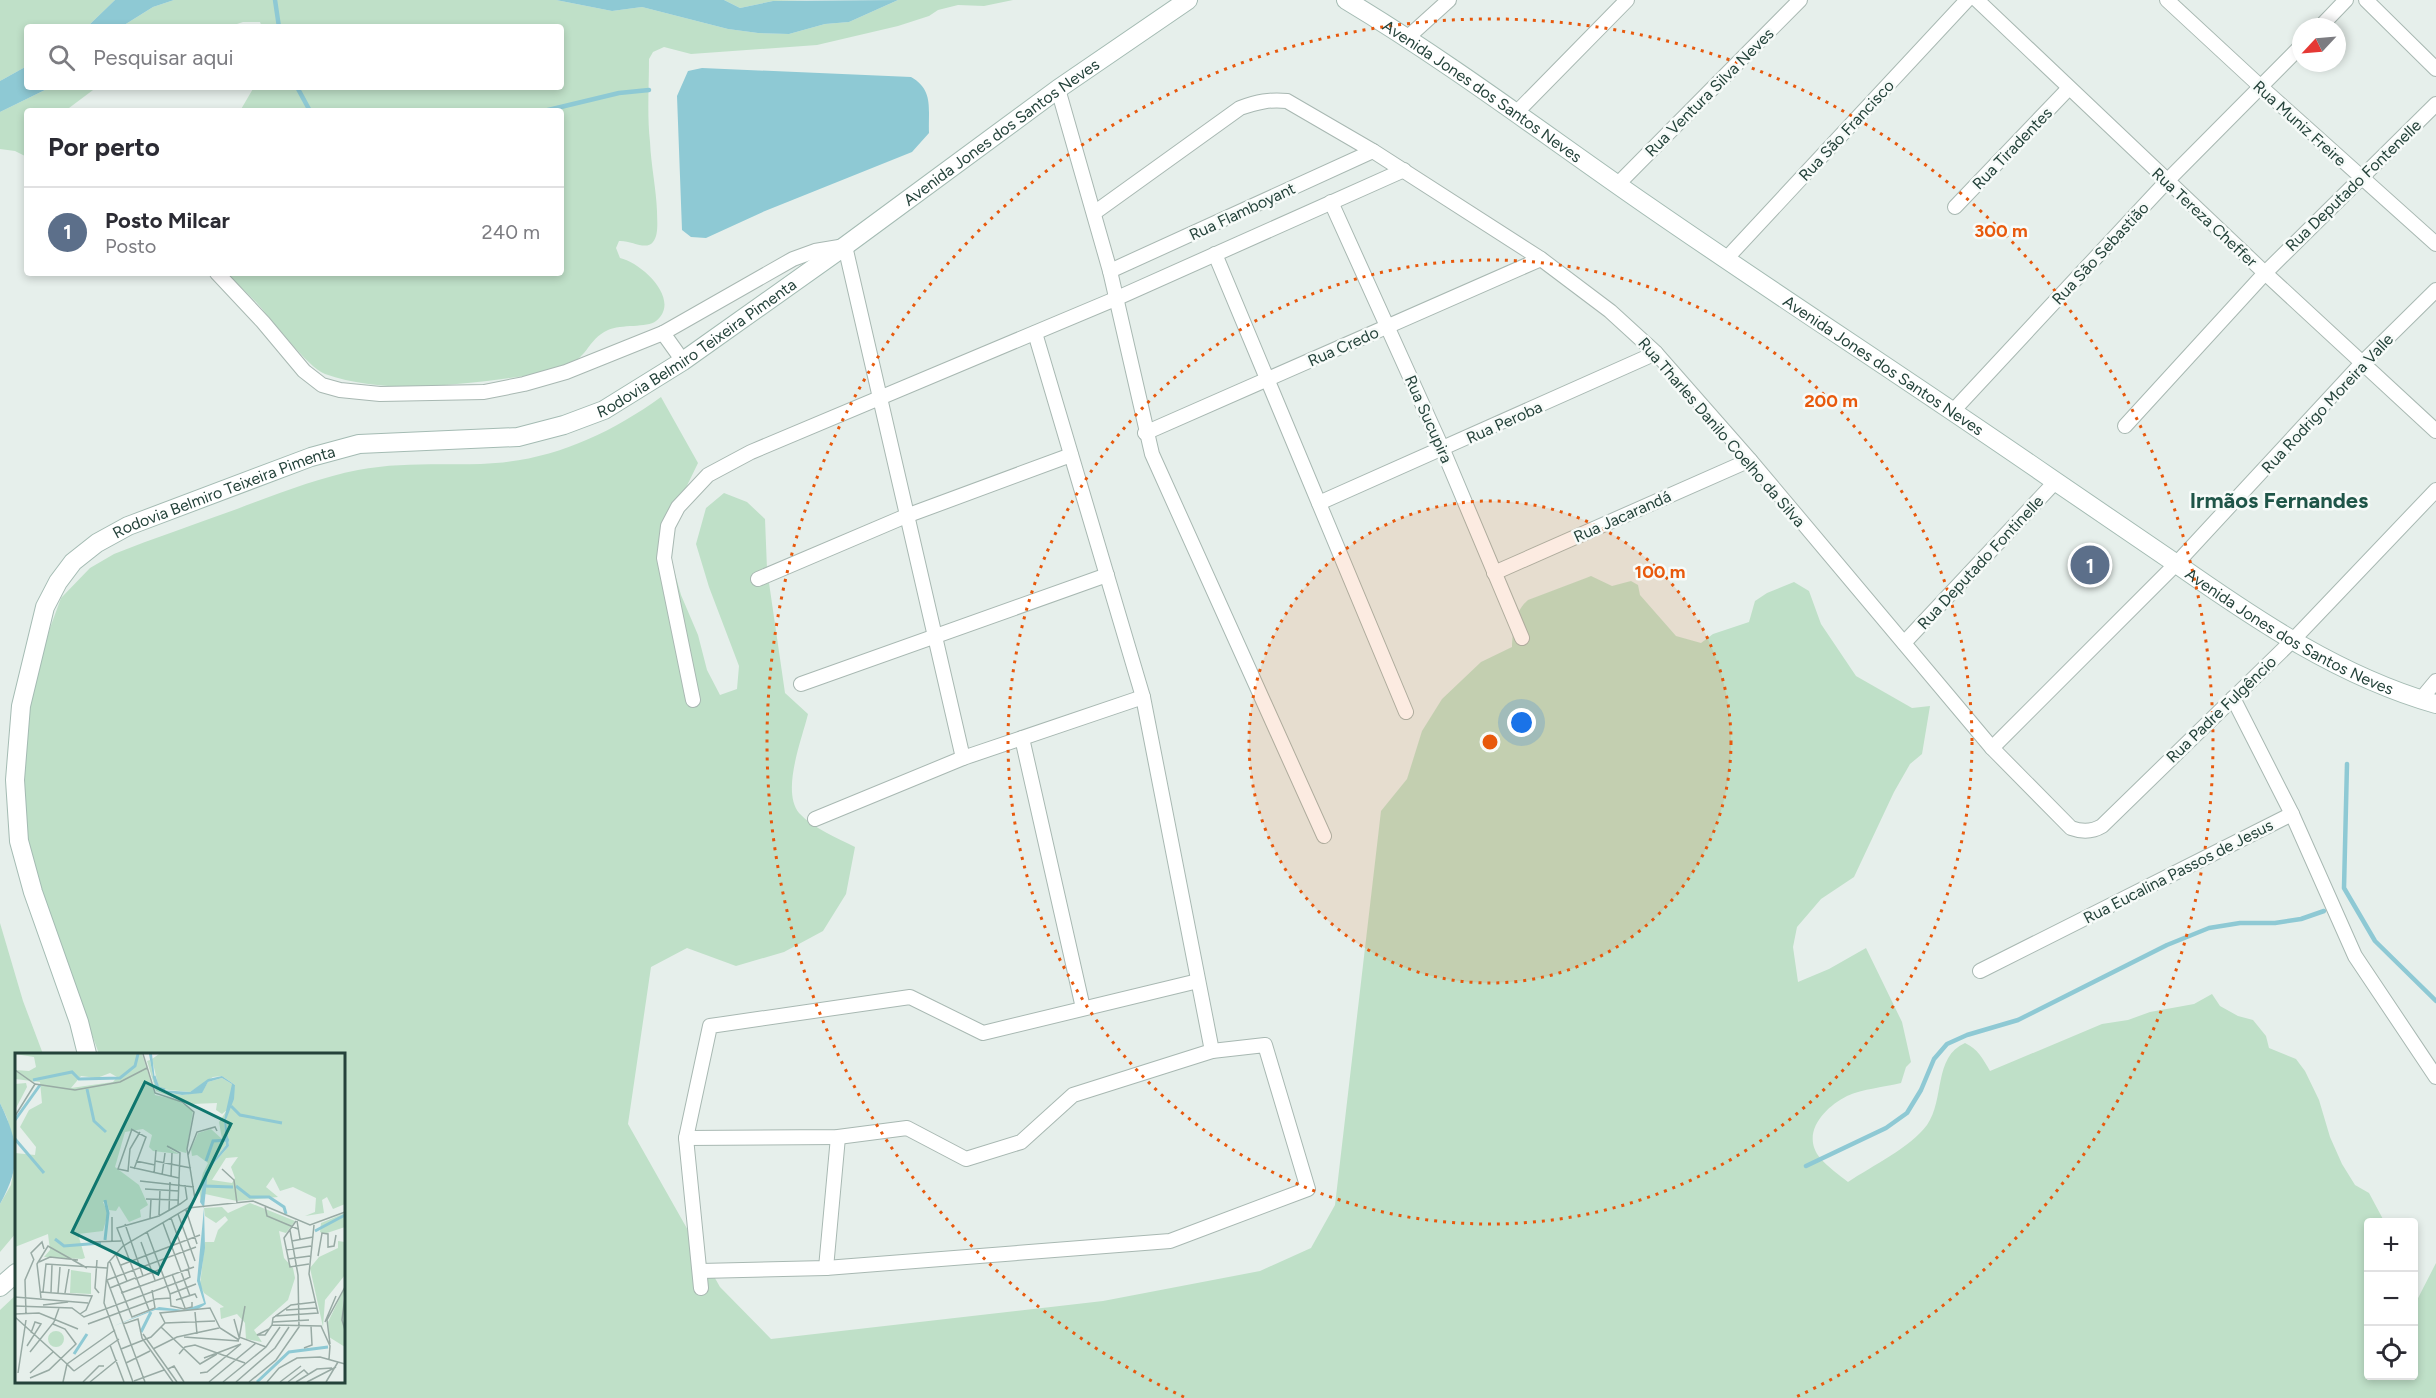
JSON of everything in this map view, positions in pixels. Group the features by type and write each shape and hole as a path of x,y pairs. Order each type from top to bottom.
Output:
{"main road":[{"name":"Avenida Jones dos Santos Neves","path":"845,246 1058,89 1188,0"},
{"name":"Avenida Jones dos Santos Neves","path":"1346,0 1517,112 1617,185 2176,564 2292,640 2381,685 2428,702"},
{"path":"1368,0 1376,18"},
{"name":"Rodovia Belmiro Teixeira Pimenta","path":"87,1053 79,1022 33,892 19,841 15,780 21,705 45,607 58,582 73,562 98,543 128,526 311,458 358,444 518,437 564,426 604,410 683,361 845,246"},
{"path":"0,1287 15,1275"}],"street":[{"path":"1407,38 1449,0"},
{"path":"1517,112 1627,0"},
{"name":"Rua Ventura Silva Neves","path":"1617,185 1800,0"},
{"name":"Rua São Francisco","path":"1726,259 1967,0"},
{"name":"Rua Tereza Cheffer","path":"1977,0 2265,273 2436,431"},
{"name":"Rua Muniz Freire","path":"2167,0 2260,87 2436,244"},
{"path":"2329,18 2346,0"},
{"path":"2366,0 2436,69"},
{"name":"Rua São Sebastião","path":"1953,411 2168,181 2292,55"},
{"name":"Rua Tiradentes","path":"1955,207 2069,88"},
{"path":"1058,89 1110,271 1145,433 1160,474 1323,836"},
{"name":"Rua Tharles Danilo Coelho da Silva","path":"1094,213 1240,108 1257,101 1274,99 1287,101 1404,170 1541,259 1610,311 1656,353 1750,459 1992,748 2071,828"},
{"name":"Rua Deputado Fontenelle","path":"2125,426 2265,273 2360,177 2436,105"},
{"name":"Rua Flamboyant","path":"1110,271 1373,151"},
{"path":"693,700 664,558 668,526 678,507 708,476 751,452 1115,299 1404,170"},
{"name":"Rua Sucupira","path":"1331,202 1443,450 1522,638"},
{"path":"220,276 263,322 304,371 322,385 340,390 380,394 484,392 566,372 663,333 793,259 814,251 845,246 963,758"},
{"path":"1215,254 1406,712"},
{"name":"Rua Credo","path":"1145,433 1541,259"},
{"name":"Rua Rodrigo Moreira Valle","path":"1992,748 2176,564 2362,363 2436,290"},
{"path":"663,333 683,361"},
{"path":"1035,333 1143,696 1212,1051"},
{"name":"Rua Peroba","path":"1319,503 1443,450 1656,353"},
{"path":"758,579 906,516 1071,455"},
{"name":"Rua Jacarandá","path":"1494,573 1750,459"},
{"name":"Rua Deputado Fontinelle","path":"1904,644 2056,481"},
{"name":"Rua Padre Fulgêncio","path":"2071,828 2087,831 2102,826 2292,640 2436,490"},
{"path":"801,684 1107,575"},
{"path":"2428,702 2436,681"},
{"path":"815,819 963,758 1143,696"},
{"name":"Rua Eucalina Passos de Jesus","path":"1980,971 2292,814 2233,698"},
{"path":"1022,738 1083,1008"},
{"path":"2292,814 2355,956 2436,1077"},
{"path":"701,1288 686,1138 710,1026 910,997 983,1033 1198,981"},
{"path":"686,1138 838,1137 907,1128 966,1159 1021,1142 1073,1095 1212,1051 1266,1045 1308,1190 1170,1241 826,1268 700,1271"},
{"path":"826,1268 838,1137"}],"green space":[{"path":"0,0 115,0 90,24 24,24 24,68 0,81"},
{"path":"174,0 556,0 612,11 642,7 728,29 789,34 825,24 849,22 898,0 1013,0 984,6 958,5 938,10 929,16 898,26 817,45 691,54 664,47 653,52 649,59 648,111 656,194 656,235 650,245 619,241 616,248 620,258 639,267 656,284 662,293 663,312 652,323 608,330 595,339 576,361 559,369 487,381 406,386 365,384 345,380 318,370 299,353 256,302 230,276 564,276 564,108 242,108 252,90 564,90 564,24 261,24 260,22 243,22 237,24 126,24 153,7"},
{"path":"724,0 807,0 773,1 740,8"},
{"path":"45,90 93,90 69,108 24,108 24,156 15,151 0,149 0,112"},
{"path":"661,397 698,463 682,496 670,556 681,595 698,635 707,670 720,695 737,689 739,666 709,587 696,544 706,508 724,493 747,502 765,519 767,569 785,693 808,714 794,765 792,792 794,803 799,813 811,823 855,847 846,894 823,931 784,952 736,966 687,948 651,967 628,1124 720,1287 771,1339 1103,1301 1260,1271 1311,1248 1335,1205 1381,811 1407,779 1422,731 1442,699 1481,662 1512,647 1517,616 1528,600 1591,576 1612,586 1631,581 1638,585 1640,595 1676,636 1701,643 1713,634 1749,622 1755,601 1767,593 1794,582 1809,591 1821,624 1856,676 1912,708 1930,706 1922,754 1910,764 1894,792 1854,877 1821,899 1797,927 1793,947 1798,982 1829,969 1866,948 1902,1022 1911,1062 1906,1067 1901,1083 1847,1096 1824,1114 1814,1130 1813,1139 1820,1158 1848,1182 1911,1141 1927,1125 1932,1115 1948,1058 1965,1043 1977,1051 1990,1071 2102,1024 2194,1004 2212,994 2220,1006 2238,1016 2253,1020 2266,1036 2269,1048 2296,1059 2305,1071 2319,1100 2330,1137 2342,1164 2355,1185 2369,1193 2382,1218 2364,1218 2364,1380 2418,1380 2418,1298 2436,1263 2436,1398 0,1398 0,1310 15,1296 15,1383 345,1383 345,1053 99,1053 30,864 18,766 35,682 61,598 90,568 114,554 327,477 374,467 481,464 530,458 576,444 620,424"},
{"path":"0,923 23,1001 43,1053 15,1053 15,1147 7,1118 0,1103"},
{"path":"15,1162 15,1234 0,1252 0,1204 11,1185"}],"water":[{"path":"115,0 174,0 153,7 126,24 90,24"},
{"path":"556,0 724,0 740,8 773,1 898,0 849,22 825,24 789,34 728,29 642,7 612,11"},
{"path":"24,68 24,90 45,90 0,112 0,81"},
{"path":"702,68 911,77 927,94 929,133 912,152 765,211 706,238 691,237 682,230 677,96 688,71"},
{"path":"0,1103 14,1142 15,1165 0,1204"}],"waterway":[{"path":"275,0 279,24"},
{"path":"299,90 308,108"},
{"path":"556,108 619,93 649,90"},
{"path":"2347,764 2344,888 2375,941 2436,1001"},
{"path":"1806,1166 1886,1128 1907,1113 1921,1090 1934,1059 1947,1044 1967,1035 2018,1020 2167,945 2209,928 2240,923 2275,923 2301,919 2324,911"}],"place":[{"name":"Posto Milcar","path":"2090,565"}],"district":[{"name":"Irmãos Fernandes","path":"2279,500"}]}
